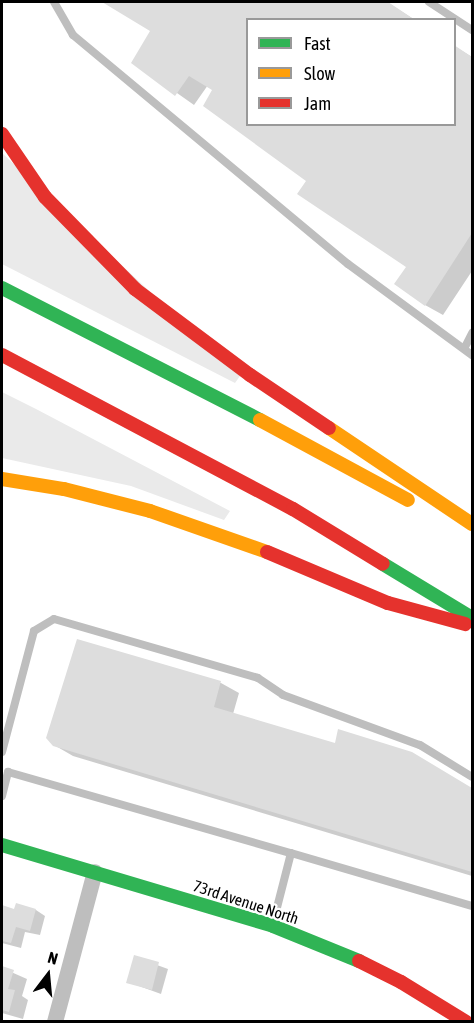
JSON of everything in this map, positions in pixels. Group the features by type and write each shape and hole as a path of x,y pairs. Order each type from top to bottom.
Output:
{"main road":[{"path":"2,134 45,196 135,289 250,375 472,524"},
{"path":"2,288 252,416 472,537"},
{"path":"2,355 293,508 472,618"},
{"path":"2,479 64,489 150,511 242,541 388,603 472,626"},
{"name":"73rd Avenue North","path":"2,845 273,926 340,952 401,982 466,1022"}],"street":[{"path":"55,1022 95,872"}],"lane":[{"path":"54,2 73,35 348,264 453,342 465,347 472,355"},
{"path":"429,2 454,18"},
{"path":"456,20 472,30"},
{"path":"465,347 472,333"},
{"path":"2,752 34,630 54,619 258,678 283,695 420,745 472,777"},
{"path":"2,762 8,772 472,906"},
{"path":"2,796 8,772"},
{"path":"273,926 291,853"}],"shaded area":[{"path":"2,153 240,376 235,383 2,264"},
{"path":"2,392 230,511 224,520 131,486 2,458"}],"building":[{"path":"102,2 388,2 412,18 246,18 246,126 456,126 456,46 472,57 472,233 425,306 394,284 406,267 297,194 306,181 203,106 212,90 189,76 175,96 131,63 150,31"},
{"path":"77,639 221,681 214,707 335,743 338,729 412,752 472,788 472,872 53,746 46,738"},
{"path":"16,903 36,909 30,931 16,927 11,943 2,941 2,905 14,909"},
{"path":"134,955 159,962 152,990 126,983"},
{"path":"2,966 14,970 8,989 15,990 9,1012 2,1010"}],"traffic: fast":[{"path":"2,288 260,420"},
{"path":"383,564 472,618"},
{"path":"2,845 273,926 359,961"}],"traffic: slow":[{"path":"260,420 408,500"},
{"path":"329,428 472,524"},
{"path":"2,479 64,489 150,511 267,552"}],"traffic: jam":[{"path":"2,134 45,197 135,289 250,375 329,428"},
{"path":"2,355 293,509 383,564"},
{"path":"267,552 388,603 465,624"},
{"path":"359,961 401,982 466,1022"}]}
